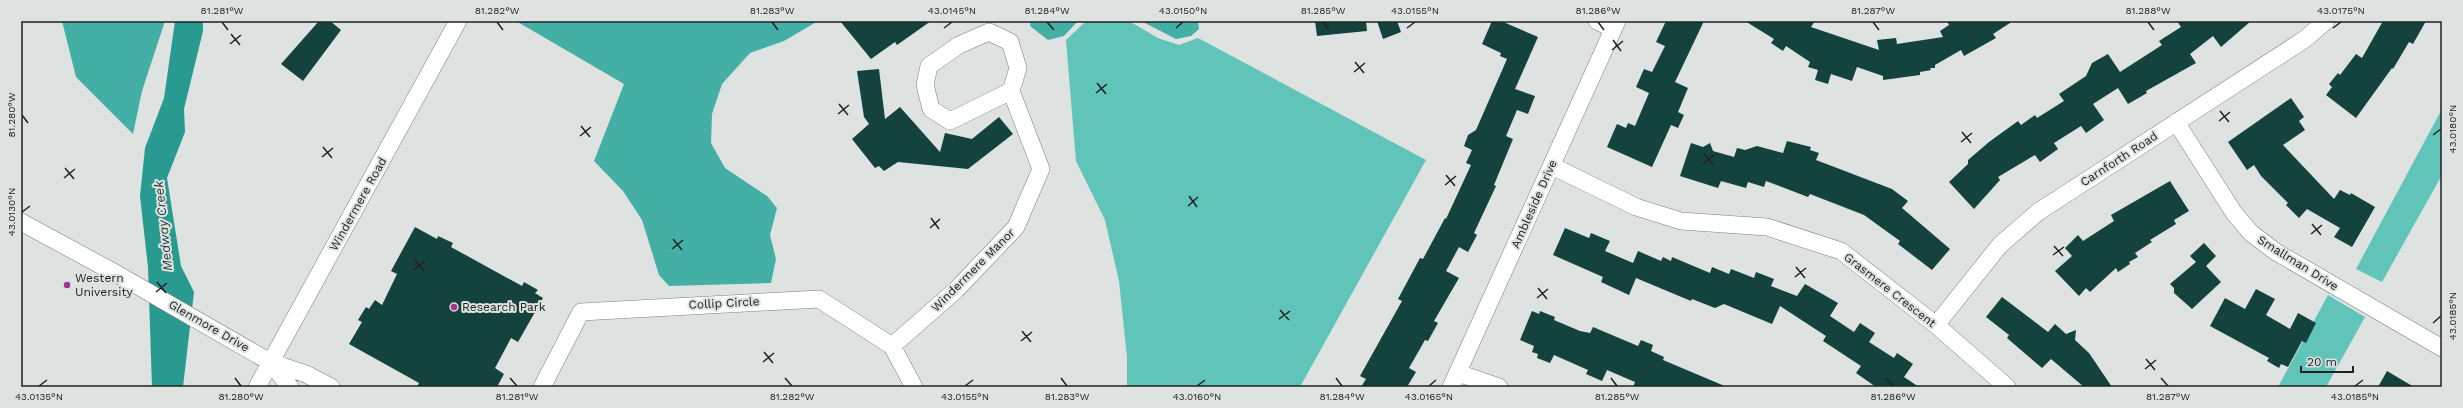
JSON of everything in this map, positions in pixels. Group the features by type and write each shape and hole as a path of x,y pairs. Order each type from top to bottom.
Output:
{"street":[{"name":"Windermere Road","path":"257,387 458,21"},
{"path":"1597,21 1615,25"},
{"name":"Carnforth Road","path":"1936,325 2000,245 2038,212 2305,39 2326,21"},
{"name":"Ambleside Drive","path":"1454,380 1615,25"},
{"path":"989,32 1010,42 1018,68 1011,91 950,121 931,109 925,85 929,66 960,45 989,32"},
{"name":"Windermere Manor","path":"892,346 956,290 1016,227 1041,169 1011,91"},
{"name":"Smallman Drive","path":"2176,122 2234,213 2250,233 2276,252 2442,348"},
{"name":"Grasmere Crescent","path":"1552,166 1636,207 1681,221 1767,227 1841,251 1936,325 2007,387"},
{"name":"Glenmore Drive","path":"21,222 118,274 270,362"},
{"name":"Collip Circle","path":"542,387 581,312 819,299 892,346 914,387"},
{"path":"270,362 290,387"},
{"path":"270,362 306,374 331,387"},
{"path":"1454,380 1499,387"}],"shaded area":[{"path":"62,21 165,21 142,91 133,134 76,77"},
{"path":"516,21 818,21 784,41 750,53 722,84 712,114 711,143 725,168 767,196 777,208 770,235 776,259 771,283 669,286 659,275 642,220 623,191 594,161 624,84"},
{"path":"1031,21 1078,21 1064,36 1048,40 1030,26"},
{"path":"1086,21 1129,21 1158,38 1179,45 1198,38 1426,160 1300,387 1127,387 1127,357 1119,281 1105,220 1076,161 1066,40"},
{"path":"1141,21 1198,21 1199,29 1191,36 1176,39"},
{"path":"2442,109 2442,175 2382,282 2356,269"},
{"path":"2328,295 2365,317 2326,387 2278,387"}],"water":[{"name":"Medway Creek","path":"175,21 203,21 203,31 184,109 185,132 167,178 181,266 194,292 183,387 152,387 148,267 140,196 145,148 164,98"}],"building":[{"path":"319,21 330,21 341,30 303,81 281,64"},
{"path":"840,21 931,21 897,45 895,42 871,59"},
{"path":"1315,21 1366,21 1367,31 1317,36"},
{"path":"1377,21 1397,21 1401,32 1383,39"},
{"path":"1492,21 1501,21 1538,37 1515,89 1535,96 1528,114 1517,110 1506,136 1513,139 1494,185 1496,186 1474,233 1477,235 1468,252 1459,247 1446,271 1459,278 1434,321 1438,323 1428,341 1425,340 1409,368 1416,372 1407,387 1361,387 1366,379 1360,376 1402,301 1398,299 1420,258 1423,259 1445,218 1446,219 1471,165 1466,163 1472,150 1464,146 1468,135 1476,130 1507,59 1500,56 1501,53 1482,44"},
{"path":"1666,21 1704,21 1675,82 1688,88 1678,112 1684,115 1678,128 1671,125 1652,167 1607,147 1617,124 1626,128 1628,123 1635,126 1649,93 1636,87 1644,69 1652,72 1665,46 1656,42"},
{"path":"1745,21 1815,21 1811,27 1879,50 1877,40 1896,38 1897,44 1943,37 1940,31 1949,25 1947,21 2013,21 1993,34 1996,38 1964,56 1961,50 1935,65 1935,68 1930,68 1931,70 1920,72 1920,75 1883,80 1883,76 1857,67 1852,81 1831,74 1828,84 1815,80 1818,70 1808,67 1810,62 1786,46 1783,51 1771,43 1774,39"},
{"path":"2177,21 2251,21 2221,47 2213,36 2190,54 2196,63 2146,91 2147,93 2128,104 2118,88 2093,104 2104,120 2086,133 2081,126 2054,143 2058,149 2040,162 2035,155 1998,177 2000,180 1974,209 1949,182 1968,164 1968,160 1989,142 2018,121 2021,125 2035,115 2037,118 2064,101 2059,94 2086,76 2092,63 2108,54 2120,72 2162,45 2159,41 2181,27"},
{"path":"2383,21 2426,21 2413,44 2409,42 2393,69 2392,68 2356,118 2326,95 2332,87 2329,84 2338,73 2340,75 2356,54 2362,58"},
{"path":"879,69 885,119 900,107 940,152 945,133 972,139 999,117 1013,134 968,169 898,162 884,171 879,166 875,168 852,139 869,124 864,117 857,71"},
{"path":"2291,98 2304,117 2299,121 2305,130 2283,145 2334,199 2340,190 2350,195 2351,193 2375,207 2352,247 2334,237 2340,228 2307,209 2299,218 2286,205 2288,203 2261,176 2254,165 2247,170 2228,142"},
{"path":"1787,141 1811,147 1810,150 1819,153 1816,160 1892,189 1908,201 1902,208 1950,249 1932,270 1898,244 1900,241 1864,215 1810,194 1808,197 1766,181 1764,187 1748,182 1746,188 1721,181 1718,188 1680,176 1691,143 1703,147 1710,143 1713,151 1734,157 1737,148 1745,150 1757,146 1783,153"},
{"path":"2170,181 2189,211 2174,220 2176,224 2150,240 2152,242 2135,253 2138,257 2129,262 2130,264 2118,272 2116,268 2090,292 2086,288 2079,296 2055,271 2072,256 2065,248 2078,235 2083,241 2114,221 2111,215"},
{"name":"Research Park","path":"415,227 437,239 438,236 453,243 451,247 522,286 524,282 538,290 535,293 543,298 518,342 511,338 495,368 504,374 497,387 417,387 419,383 349,344 362,322 358,320 366,307 369,309 375,300 382,305 397,274 391,271"},
{"path":"1565,228 1589,238 1591,233 1610,241 1605,251 1633,263 1638,251 1661,261 1663,257 1671,261 1672,257 1710,273 1712,267 1729,274 1731,269 1754,278 1756,272 1774,279 1771,286 1797,296 1805,284 1838,303 1830,316 1854,332 1860,323 1875,333 1869,342 1894,358 1897,353 1913,364 1904,377 1919,387 1876,387 1856,373 1861,366 1823,341 1826,336 1780,306 1772,324 1724,304 1715,308 1692,299 1691,301 1636,278 1629,295 1601,282 1603,277 1553,255"},
{"path":"2204,243 2216,256 2206,266 2221,282 2192,309 2174,293 2174,288 2170,284 2196,262 2190,256"},
{"path":"2256,289 2275,299 2266,315 2290,329 2298,313 2316,323 2306,343 2302,341 2288,367 2281,364 2279,368 2267,361 2269,358 2210,326 2225,298 2245,309"},
{"path":"2002,297 2048,332 2055,324 2066,334 2076,330 2075,340 2089,353 2112,387 2084,387 2051,359 2042,368 2007,338 2009,335 1986,317"},
{"path":"1532,311 1539,314 1540,311 1555,317 1554,320 1580,331 1590,333 1593,327 1638,346 1641,340 1653,345 1651,351 1664,357 1663,360 1727,387 1633,387 1635,382 1607,370 1602,381 1586,374 1588,370 1554,355 1550,363 1537,358 1538,354 1532,352 1534,346 1520,340"},
{"path":"2387,371 2414,387 2378,387"}],"place":[{"name":"Western University","path":"67,285"},
{"name":"Research Park","path":"454,307"}]}
